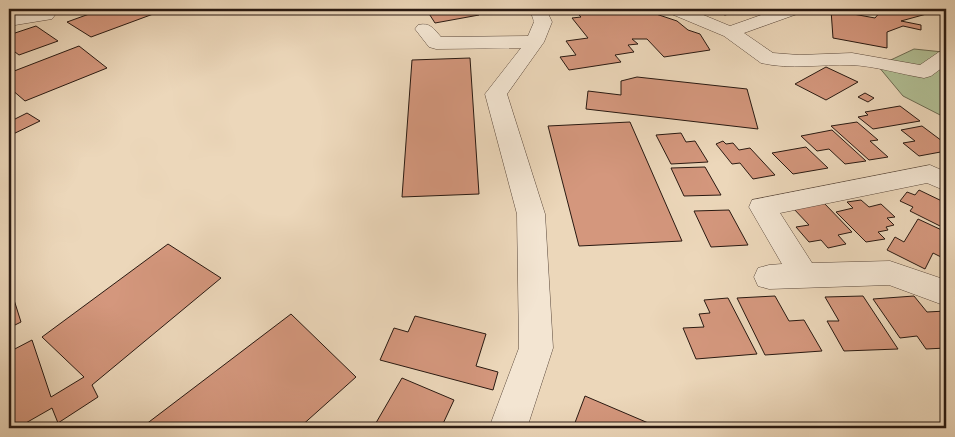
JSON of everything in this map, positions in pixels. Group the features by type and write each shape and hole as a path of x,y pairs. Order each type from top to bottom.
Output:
{"street":[{"path":"508,428 536,348 531,214 496,94 535,42 543,22 538,9"},
{"path":"675,9 730,32 768,59 799,61 852,59 924,72 946,56"},
{"path":"730,32 794,9"},
{"path":"9,21 46,15"},
{"path":"424,29 436,43 535,42"},
{"path":"852,59 870,49"},
{"path":"804,276 762,207 930,174 946,182"},
{"path":"769,277 890,273 946,293"}],"green space":[{"path":"914,49 943,52 946,50 946,118 903,96 878,66"}],"building":[{"path":"103,9 164,10 91,37 67,22"},
{"path":"426,9 474,9 479,15 435,23"},
{"path":"573,9 641,9 677,21 688,30 700,34 710,50 664,57 647,39 632,39 638,44 628,45 634,52 615,55 621,62 569,70 560,57 576,55 566,41 588,38 572,18 581,17"},
{"path":"707,9 747,9 725,15"},
{"path":"876,9 941,10 901,21 921,25 921,30 903,26 887,32 887,48 833,38 831,10 875,18 881,11"},
{"path":"36,26 58,41 19,55 15,52 9,55 9,35"},
{"path":"79,46 107,68 25,101 9,89 9,73"},
{"path":"470,58 479,194 402,197 412,60"},
{"path":"826,67 858,82 826,100 795,84"},
{"path":"637,77 747,89 758,129 586,109 588,91 621,95 621,81"},
{"path":"865,93 874,98 868,102 858,97"},
{"path":"900,106 920,121 873,129 858,117 868,115 865,112"},
{"path":"27,113 40,121 9,136 9,122"},
{"path":"630,122 682,241 579,246 548,126"},
{"path":"857,122 878,140 870,141 888,157 869,160 831,126"},
{"path":"922,126 946,144 946,151 919,156 903,143 915,141 901,130"},
{"path":"832,130 866,161 845,164 829,149 817,151 801,136"},
{"path":"681,133 686,142 695,141 708,162 671,164 656,135"},
{"path":"723,141 726,144 733,143 739,150 750,148 775,175 753,179 740,163 732,164 716,144"},
{"path":"806,147 828,168 793,174 772,153"},
{"path":"705,167 721,195 684,196 671,168"},
{"path":"919,190 946,203 946,229 910,211 913,207 900,201 907,192 915,195"},
{"path":"861,200 869,207 881,204 895,217 887,218 894,225 886,227 888,230 878,232 885,239 866,242 836,212 853,208 847,202"},
{"path":"824,203 852,232 838,235 846,244 828,248 821,240 809,242 796,227 809,225 793,208"},
{"path":"729,210 748,245 711,247 694,211"},
{"path":"918,219 946,232 945,259 933,253 925,269 887,250 895,237 904,242"},
{"path":"168,244 221,278 92,385 98,397 58,423 52,408 17,428 9,428 9,352 32,340 51,397 84,377 42,337"},
{"path":"9,284 21,322 9,328"},
{"path":"775,296 789,321 804,320 822,351 765,355 737,298"},
{"path":"863,296 898,349 844,351 827,321 839,321 825,297"},
{"path":"914,296 927,312 946,311 946,348 926,349 917,336 900,338 873,299"},
{"path":"728,298 757,354 696,359 683,328 704,327 699,314 710,313 704,300"},
{"path":"291,314 356,377 299,428 141,428"},
{"path":"415,316 486,334 476,366 498,372 493,390 380,360 394,328 408,332"},
{"path":"402,378 454,400 441,428 373,428"},
{"path":"585,396 660,428 573,428"}]}
